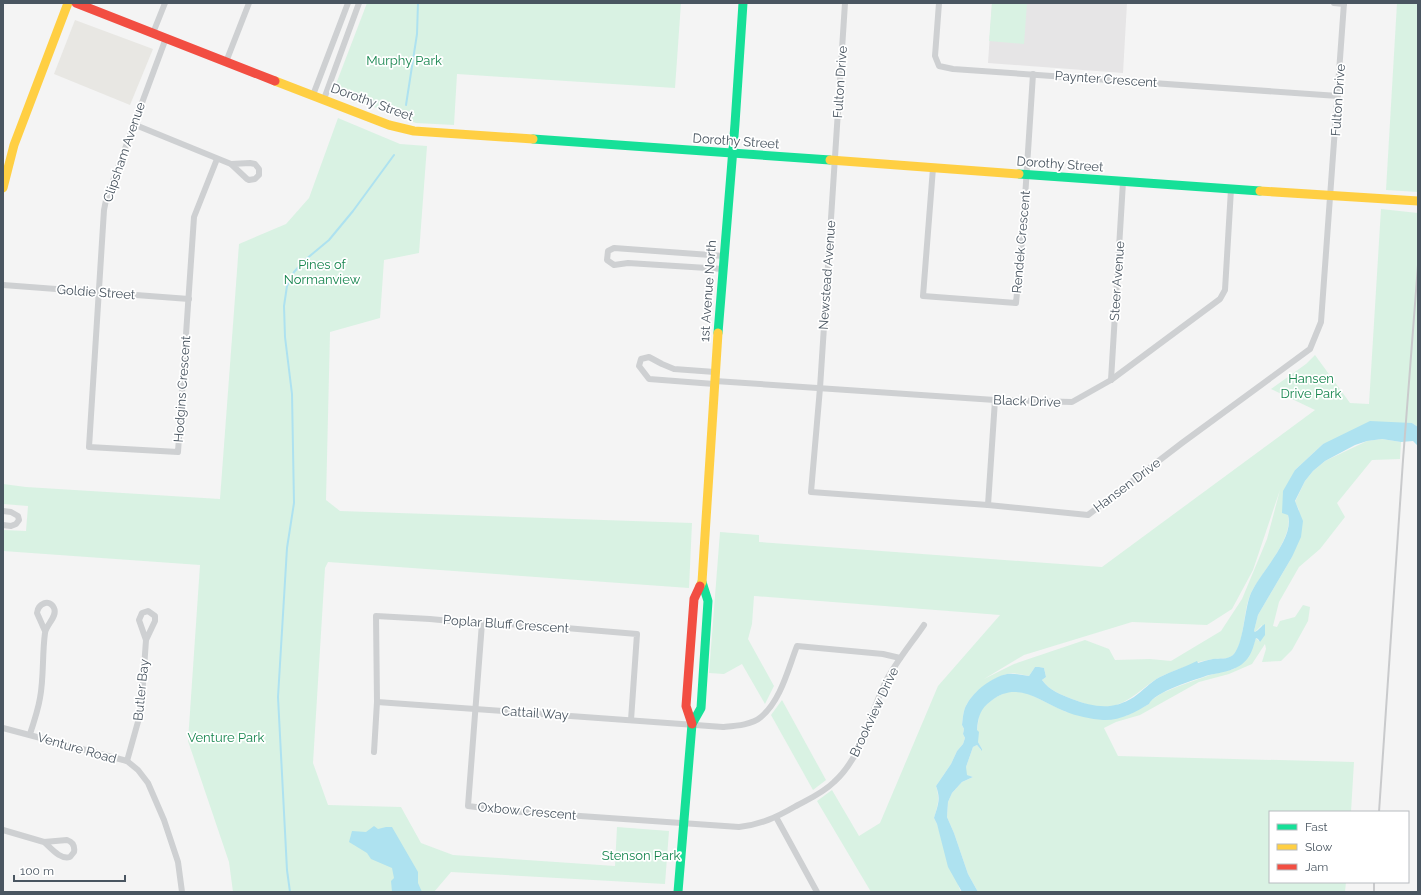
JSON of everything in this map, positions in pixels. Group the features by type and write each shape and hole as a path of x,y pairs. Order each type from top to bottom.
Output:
{"street":[{"path":"3,184 14,145 68,3"},
{"name":"Dorothy Street","path":"76,3 389,125 402,129 422,132 1123,182 1418,201"},
{"path":"152,33 165,3"},
{"path":"226,62 249,3"},
{"path":"313,95 348,3"},
{"path":"324,99 359,3"},
{"name":"1st Avenue North","path":"702,582 715,379 733,154 743,3"},
{"name":"Fulton Drive","path":"834,161 845,3"},
{"name":"Paynter Crescent","path":"939,3 935,56 939,66 953,69 1338,96"},
{"path":"1334,3 1344,3"},
{"name":"Fulton Drive","path":"1330,196 1344,3"},
{"name":"Clipsham Avenue","path":"99,293 104,210 106,200 166,38"},
{"path":"1026,175 1033,74"},
{"path":"133,124 231,164"},
{"path":"189,299 194,217 218,159"},
{"name":"Newstead Avenue","path":"820,388 834,161"},
{"name":"Rendek Crescent","path":"933,168 923,296 969,300 1016,303 1026,175"},
{"name":"Steer Avenue","path":"1111,380 1123,182"},
{"name":"Black Drive","path":"715,379 996,400 1072,402 1111,380 1220,299 1225,290 1231,189"},
{"name":"Hansen Drive","path":"820,388 811,492 988,505 1088,515 1182,443 1310,349 1322,322 1330,196"},
{"path":"723,269 628,263 614,265 607,260 608,251 614,248 724,256"},
{"name":"Goldie Street","path":"3,285 189,299"},
{"name":"Hodgins Crescent","path":"99,293 89,447 178,452 189,299"},
{"path":"650,357 674,369 715,379 649,379 639,366 641,359 650,357"},
{"path":"988,505 996,400"},
{"path":"3,511 11,512 18,516 19,520 16,524 11,526 3,525"},
{"path":"678,892 692,724 686,706 694,599 702,582"},
{"path":"692,724 701,708 708,601 702,582"},
{"name":"Poplar Bluff Crescent","path":"377,702 376,616 482,624 530,625 637,634 631,720"},
{"path":"476,709 482,624"},
{"path":"900,658 924,625"},
{"path":"30,734 40,698 45,631"},
{"name":"Butler Bay","path":"127,761 142,711 146,640"},
{"name":"Brookview Drive","path":"683,823 739,827 762,823 776,817 834,783 847,768 857,751 885,683 900,658 883,654 797,646 782,686 773,703 761,718 740,726 723,727 692,724"},
{"path":"374,752 377,702"},
{"name":"Cattail Way","path":"377,702 692,724"},
{"name":"Oxbow Crescent","path":"476,709 468,806 507,811 683,823"},
{"name":"Venture Road","path":"3,728 127,761 138,770 148,784 164,820 178,862 182,892"},
{"path":"776,817 817,892"},
{"path":"3,830 44,842 67,840 74,846 74,852 70,857 64,858 44,842"}],"shaded area":[{"path":"992,3 1127,3 1123,73 988,63"},
{"path":"75,20 153,49 130,105 54,74"}],"green space":[{"name":"Murphy Park","path":"367,3 681,3 675,88 457,74 454,125 416,123 337,93 336,84"},
{"path":"992,3 1027,3 1024,44 989,41"},
{"path":"1397,3 1418,3 1418,192 1386,190"},
{"path":"338,118 400,144 427,146 419,253 384,260 380,318 330,332 326,500 340,511 692,523 689,588 328,562 325,568 313,763 328,805 401,807 421,843 453,855 615,866 617,827 669,831 665,884 451,872 434,892 233,892 229,862 188,741 200,565 3,551 3,530 26,531 28,506 3,504 3,484 26,487 220,499 239,244 286,224 309,198"},
{"name":"Hansen Drive Park","path":"1381,209 1418,213 1418,427 1412,423 1323,444 1295,470 1288,515 1289,524 1286,534 1282,545 1251,593 1248,600 1238,649 1232,656 1202,661 1160,677 1126,701 1110,706 1097,707 1056,692 1048,687 1042,680 1046,677 1044,668 1035,667 1029,676 1012,673 996,678 984,686 970,699 964,711 962,725 965,738 963,744 957,751 951,764 936,786 938,802 934,818 962,892 871,892 817,801 832,790 859,836 880,823 938,686 1000,615 754,596 752,624 748,639 774,686 765,704 742,664 724,674 709,673 720,532 759,535 759,542 1102,567 1315,410 1271,389 1306,364 1315,355 1350,403 1369,404","holes":["1280,490 1267,539 1242,599 1221,631 1171,661 1150,659 1115,660 1109,649 1085,640 1014,664 984,679 1024,655 1132,622 1207,625 1232,609 1253,570"]},
{"path":"1382,439 1401,442 1400,459 1372,460 1337,503 1345,517 1320,549 1299,567 1279,602 1273,626 1277,627 1280,621 1295,617 1303,605 1310,607 1308,621 1292,650 1281,661 1262,662 1266,649 1265,644 1252,664 1229,674 1199,682 1140,715 1116,722 1104,728 1118,756 1354,762 1351,811 1269,811 1269,883 1346,883 1345,892 978,892 968,874 947,817 948,802 952,793 962,782 973,777 966,775 966,767 973,747 977,745 981,750 982,749 978,742 977,730 982,708 996,697 1009,691 1027,693 1066,712 1126,716 1149,704 1150,701 1162,693 1210,675 1234,669 1249,657 1256,638 1260,642 1262,625 1255,632 1254,631 1258,615 1292,557 1299,510 1295,502 1305,481 1313,471 1325,461 1367,441"},
{"path":"782,700 826,780 813,790 771,715"}],"water":[{"path":"1370,421 1412,423 1418,427 1418,446 1413,441 1401,442 1382,439 1367,441 1355,445 1325,461 1313,471 1305,481 1295,501 1303,521 1301,537 1292,557 1258,615 1254,631 1255,632 1265,624 1265,635 1260,642 1256,638 1249,656 1240,666 1225,672 1209,675 1176,686 1159,695 1139,710 1109,720 1078,716 1028,694 1019,692 1010,692 1001,695 984,707 979,717 977,730 979,732 978,742 982,751 977,745 973,747 966,767 967,775 973,777 962,782 952,793 948,802 947,817 968,874 978,892 962,892 948,867 937,824 934,818 939,798 936,786 951,764 957,751 963,744 965,738 962,725 964,711 974,694 995,678 1007,674 1029,676 1035,667 1039,667 1044,668 1046,677 1042,680 1048,687 1056,692 1095,706 1111,706 1134,697 1156,679 1197,661 1198,663 1213,659 1231,657 1237,650 1242,635 1251,593 1282,545 1286,534 1289,524 1288,515 1282,513 1283,491 1295,470 1323,444"},
{"path":"374,826 378,829 392,827 418,872 418,883 422,892 392,892 391,881 394,878 392,868 371,859 367,853 349,842 352,831 366,832"}],"waterway":[{"path":"406,105 417,34 418,3"},
{"path":"290,892 287,870 278,697 287,548 294,503 292,394 285,337 284,306 287,286 294,272 305,260 329,240 353,211 394,155"}],"railway":[{"path":"1379,811 1418,265"},
{"path":"1374,883 1374,892"}],"traffic: fast":[{"path":"718,333 743,3"},
{"path":"533,139 830,160"},
{"path":"1019,174 1260,191"},
{"path":"678,892 692,724 701,708 708,601 702,582"}],"traffic: slow":[{"path":"3,188 14,145 68,3"},
{"path":"275,81 389,125 414,131 533,139"},
{"path":"830,160 1019,174"},
{"path":"1260,191 1418,201"},
{"path":"700,586 702,582 718,333"}],"traffic: jam":[{"path":"76,3 275,81"},
{"path":"692,724 686,706 694,599 700,586"}],"park label":[{"name":"Pines of Normanview","path":"322,272"},
{"name":"Venture Park","path":"226,737"},
{"name":"Stenson Park","path":"641,855"}]}
